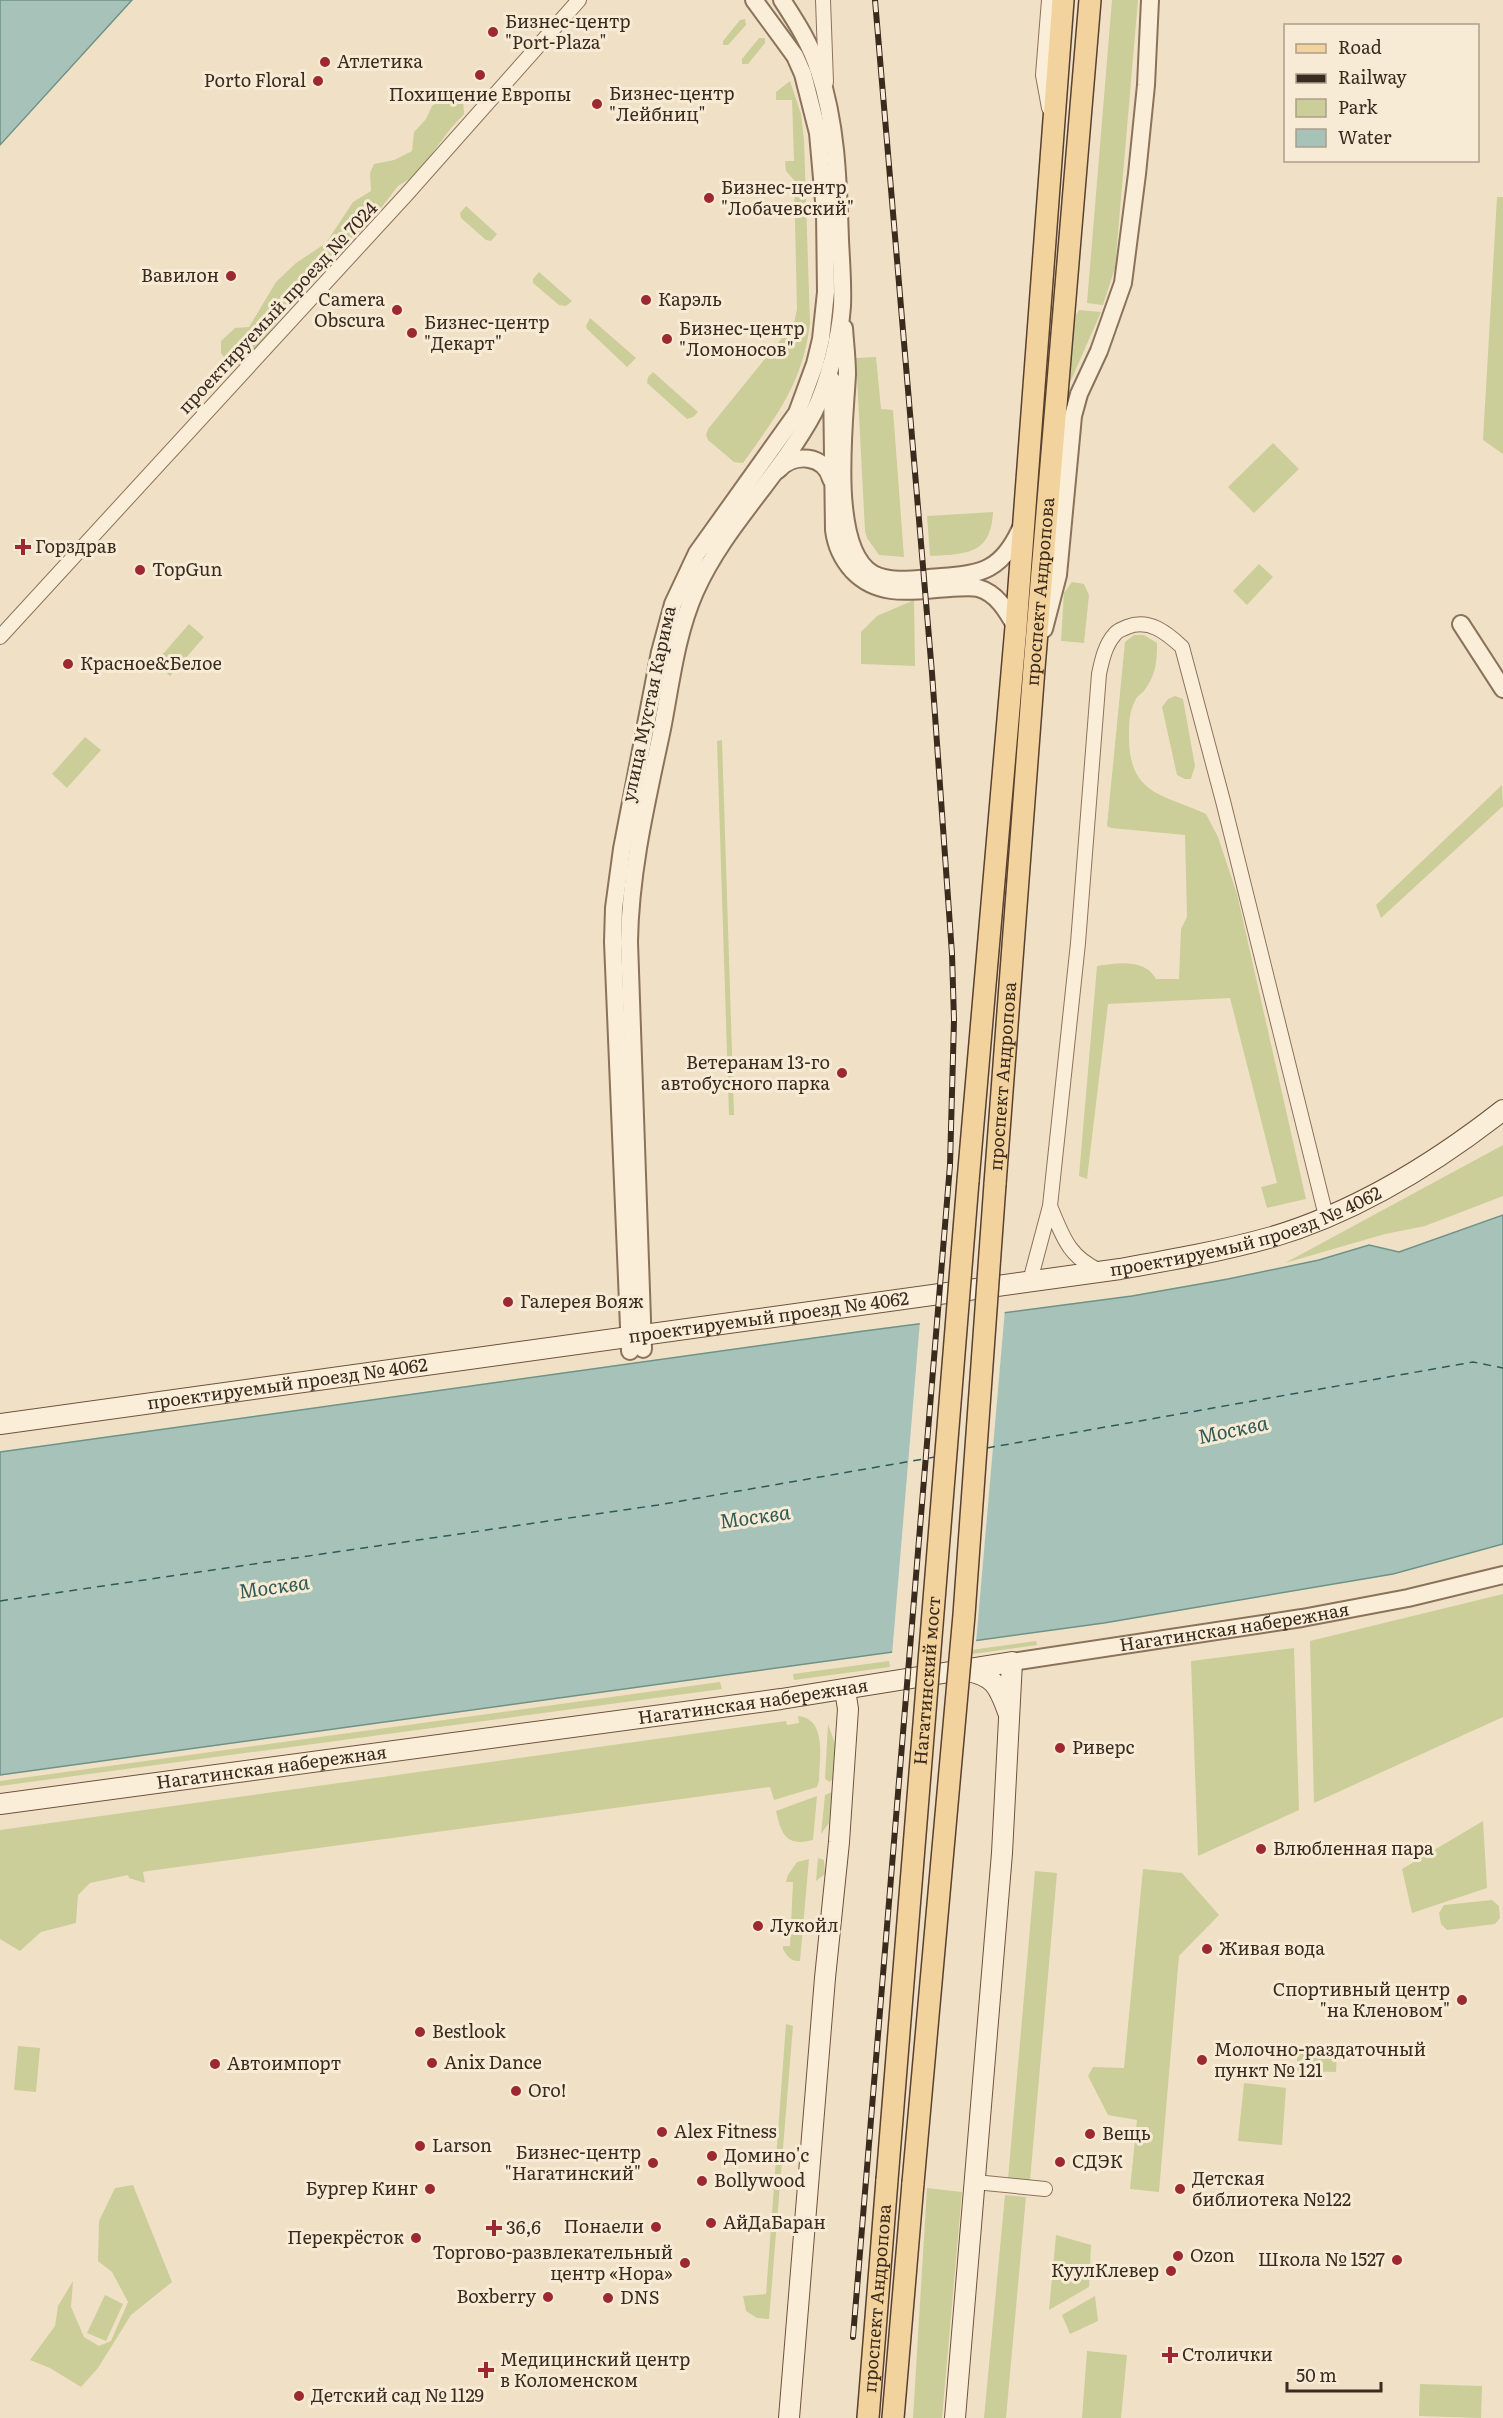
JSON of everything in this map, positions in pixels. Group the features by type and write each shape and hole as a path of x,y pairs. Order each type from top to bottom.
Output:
{"main road":[{"name":"проспект Андропова","path":"968,1181 1025,520 1063,0"},
{"name":"проспект Андропова","path":"995,1184 1034,668 1090,0"},
{"name":"проектируемый проезд № 4062","path":"0,1437 636,1343 1186,1257 1263,1239 1356,1203 1412,1174 1503,1110"},
{"name":"проектируемый проезд № 4062","path":"0,1424 1121,1282 1188,1270 1277,1249 1334,1228 1389,1201 1449,1165 1503,1127"},
{"name":"Нагатинский мост","path":"887,2180 968,1181"},
{"name":"Нагатинский мост","path":"913,2183 964,1615 995,1184"},
{"name":"Нагатинская набережная","path":"0,1804 845,1689 1012,1662"},
{"path":"955,2418 1002,1853 1012,1662"},
{"path":"964,1670 981,1673 993,1681 1010,1717"},
{"path":"789,2418 825,1978 842,1807 848,1709 845,1689"},
{"name":"проспект Андропова","path":"868,2418 887,2180"},
{"name":"проспект Андропова","path":"893,2418 913,2183"}],"street":[{"name":"проектируемый проезд № 7024","path":"0,637 406,195 579,0"},
{"path":"754,0 795,56 819,99"},
{"path":"782,0 809,44 819,99"},
{"name":"улица Мустая Карима","path":"636,1343 613,942 616,891 663,641 679,588 711,530 797,414 815,364 821,339 826,292 825,189 818,133 823,0"},
{"path":"1049,0 1042,75 1053,123"},
{"path":"1034,668 1058,575 1073,416 1079,393 1099,351 1123,283 1140,140 1150,0"},
{"name":"улица Мустая Карима","path":"819,99 834,138 838,180 842,307 833,355"},
{"path":"826,292 833,355 824,405 836,545 846,563 858,575 879,589 903,591 979,588 1002,602 1016,627"},
{"path":"842,307 847,372 842,425 847,533 857,558 864,568 886,579 980,573 992,567 1011,548 1025,520"},
{"path":"824,405 837,413 842,425"},
{"path":"797,414 824,405"},
{"name":"улица Мустая Карима","path":"636,1343 629,942 629,909 636,852 686,616 711,561 824,405"},
{"path":"776,473 791,461 812,459 825,466 832,483"},
{"path":"1030,1281 1050,1206 1078,943 1099,674 1105,650 1116,632 1135,624 1149,625 1169,635 1182,647 1223,801 1326,1216"},
{"path":"1461,624 1503,689"},
{"path":"1050,1206 1060,1231 1075,1256 1082,1263 1100,1271"},
{"name":"Нагатинская набережная","path":"1012,1662 1302,1618 1408,1598 1503,1575"},
{"path":"975,2182 1045,2189"}],"green space":[{"path":"1112,0 1138,0 1115,268 1103,305 1087,303"},
{"path":"745,19 746,25 728,45 723,45 723,41 740,20"},
{"path":"759,38 765,38 765,43 748,64 742,64 742,59"},
{"path":"790,81 801,114 804,140 810,323 807,344 787,398 743,463 734,462 708,440 706,435 708,429 794,323 797,309 794,180 786,171 785,161 794,161 792,100 776,100 776,92"},
{"path":"449,95 463,99 464,114 416,175 398,186 367,226 354,235 337,257 320,270 245,362 231,367 221,353 221,341 235,328 249,327 276,282 296,263 326,243 353,202 371,191 370,173 374,164 394,160 412,151 414,132 426,119 432,106"},
{"path":"1497,197 1503,197 1503,454 1483,440"},
{"path":"466,206 497,234 491,241 486,240 461,218 460,213"},
{"path":"539,272 572,301 566,306 559,305 533,283 533,279"},
{"path":"1079,310 1101,312 1069,385 1070,348"},
{"path":"590,318 636,358 627,367 587,329"},
{"path":"876,357 881,409 893,410 904,557 879,555 865,531 856,358"},
{"path":"653,372 698,412 693,417 687,419 647,383 648,377"},
{"path":"1273,443 1299,469 1254,513 1228,487"},
{"path":"993,512 991,526 982,544 965,553 930,556 927,516"},
{"path":"1259,564 1273,577 1247,605 1233,591"},
{"path":"1072,582 1084,584 1089,595 1084,643 1061,641 1064,593"},
{"path":"914,600 915,666 861,664 861,632 877,616"},
{"path":"189,624 204,637 170,676 155,663"},
{"path":"1134,635 1144,635 1157,643 1155,668 1144,691 1136,699 1130,718 1129,737 1135,771 1142,782 1152,790 1206,814 1218,837 1237,894 1306,1199 1267,1208 1261,1187 1277,1183 1230,998 1108,1004 1087,1179 1079,1176 1097,966 1138,965 1151,972 1156,979 1179,979 1181,929 1187,917 1185,835 1107,826 1125,642"},
{"path":"1175,696 1183,699 1195,766 1191,779 1177,775 1162,707 1168,699"},
{"path":"85,737 101,750 67,788 52,774"},
{"path":"722,740 734,1115 729,1115 717,741"},
{"path":"1502,785 1503,806 1381,918 1376,905"},
{"path":"1503,1145 1503,1196 1425,1226 1385,1234 1285,1263"},
{"path":"1503,1594 1503,1717 1314,1803 1310,1641"},
{"path":"1036,1641 1037,1645 972,1654 971,1650"},
{"path":"1294,1648 1299,1810 1198,1856 1191,1661"},
{"path":"889,1661 890,1667 794,1680 793,1674"},
{"path":"720,1682 722,1689 0,1786 0,1781"},
{"path":"798,1716 808,1719 818,1732 819,1781 817,1787 774,1800 770,1787 148,1871 143,1872 145,1883 129,1878 128,1875 90,1883 78,1895 76,1923 41,1932 20,1951 0,1939 0,1830 786,1721 787,1725 799,1723"},
{"path":"828,1724 835,1744 834,1778 830,1782 825,1779"},
{"path":"832,1792 829,1823 821,1834 825,1795"},
{"path":"817,1796 813,1840 797,1842 786,1837 776,1811"},
{"path":"1483,1821 1487,1888 1412,1913 1402,1869"},
{"path":"818,1858 824,1860 825,1874 816,1881"},
{"path":"809,1859 800,1961 794,1961 783,1949 783,1946 790,1946 793,1882 786,1882 797,1862"},
{"path":"1143,1869 1182,1873 1219,1915 1179,1956 1159,2192 1130,2189 1137,2120 1108,2115 1088,2076 1093,2067 1124,2068"},
{"path":"1035,1871 1057,1873 1030,2181 1008,2179"},
{"path":"1492,1900 1499,1906 1500,1918 1495,1924 1447,1930 1441,1924 1439,1913 1444,1905"},
{"path":"786,2024 793,2026 769,2319 757,2318 746,2311 743,2296 766,2294"},
{"path":"18,2046 40,2048 36,2092 14,2090"},
{"path":"1297,2050 1337,2050 1336,2072 1297,2071"},
{"path":"1244,2083 1286,2088 1282,2145 1238,2141"},
{"path":"133,2185 172,2282 131,2315 98,2368 81,2387 50,2368 30,2360 55,2326 58,2306 73,2281 71,2307 84,2337 99,2346 111,2341 128,2302 112,2272 98,2261 99,2221 115,2188"},
{"path":"927,2188 962,2192 942,2418 913,2418"},
{"path":"1005,2195 1026,2197 1006,2418 984,2418"},
{"path":"1056,2235 1091,2245 1089,2287 1049,2310"},
{"path":"105,2295 123,2304 106,2341 87,2333"},
{"path":"1095,2296 1098,2321 1070,2334 1062,2315"},
{"path":"1087,2351 1127,2355 1121,2418 1082,2418"},
{"path":"1420,2384 1482,2386 1481,2418 1419,2416"}],"water":[{"path":"0,0 132,0 0,145"},
{"name":"Москва","path":"1503,1215 1503,1544 1393,1574 1104,1623 0,1775 0,1452 864,1331 1132,1296 1319,1260 1369,1245 1399,1252"}],"pier":[{"path":"1005,1309 976,1643 892,1655 920,1321"}],"ferry route":[{"path":"987,1448 1473,1362 1503,1368"},
{"path":"0,1601 658,1505 935,1457"}],"railway":[{"path":"853,2337 950,1165 954,1020 952,954 932,673 875,0"}],"place":[{"name":"Бизнес-центр \"Port-Plaza\"","path":"493,32"},
{"name":"Атлетика","path":"325,62"},
{"name":"Похищение Европы","path":"480,75"},
{"name":"Porto Floral","path":"318,81"},
{"name":"Бизнес-центр \"Лейбниц\"","path":"597,104"},
{"name":"Бизнес-центр \"Лобачевский\"","path":"709,198"},
{"name":"Вавилон","path":"231,276"},
{"name":"Карэль","path":"646,300"},
{"name":"Camera Obscura","path":"397,310"},
{"name":"Бизнес-центр \"Декарт\"","path":"412,333"},
{"name":"Бизнес-центр \"Ломоносов\"","path":"667,339"},
{"name":"Горздрав","path":"23,547"},
{"name":"TopGun","path":"140,570"},
{"name":"Красное&Белое","path":"68,664"},
{"name":"Ветеранам 13-го автобусного парка","path":"842,1073"},
{"name":"Галерея Вояж","path":"508,1302"},
{"name":"Риверс","path":"1060,1748"},
{"name":"Влюбленная пара","path":"1261,1849"},
{"name":"Лукойл","path":"758,1926"},
{"name":"Живая вода","path":"1207,1949"},
{"name":"Спортивный центр \"на Кленовом\"","path":"1462,2000"},
{"name":"Bestlook","path":"420,2032"},
{"name":"Молочно-раздаточный пункт № 121","path":"1202,2060"},
{"name":"Anix Dance","path":"432,2063"},
{"name":"Автоимпорт","path":"215,2064"},
{"name":"Ого!","path":"516,2091"},
{"name":"Alex Fitness","path":"662,2132"},
{"name":"Вещь","path":"1090,2134"},
{"name":"Larson","path":"420,2146"},
{"name":"Домино'c","path":"712,2156"},
{"name":"СДЭК","path":"1060,2162"},
{"name":"Бизнес-центр \"Нагатинский\"","path":"653,2163"},
{"name":"Bollywood","path":"702,2181"},
{"name":"Бургер Кинг","path":"430,2189"},
{"name":"Детская библиотека №122","path":"1180,2189"},
{"name":"АйДаБаран","path":"711,2223"},
{"name":"Понаели","path":"656,2227"},
{"name":"36,6","path":"494,2228"},
{"name":"Перекрёсток","path":"416,2238"},
{"name":"Ozon","path":"1178,2256"},
{"name":"Школа № 1527","path":"1397,2260"},
{"name":"Торгово-развлекательный центр «Нора»","path":"685,2263"},
{"name":"КуулКлевер","path":"1171,2271"},
{"name":"Boxberry","path":"548,2297"},
{"name":"DNS","path":"608,2298"},
{"name":"Столички","path":"1170,2355"},
{"name":"Медицинский центр в Коломенском","path":"486,2370"},
{"name":"Детский сад № 1129","path":"299,2396"}]}
